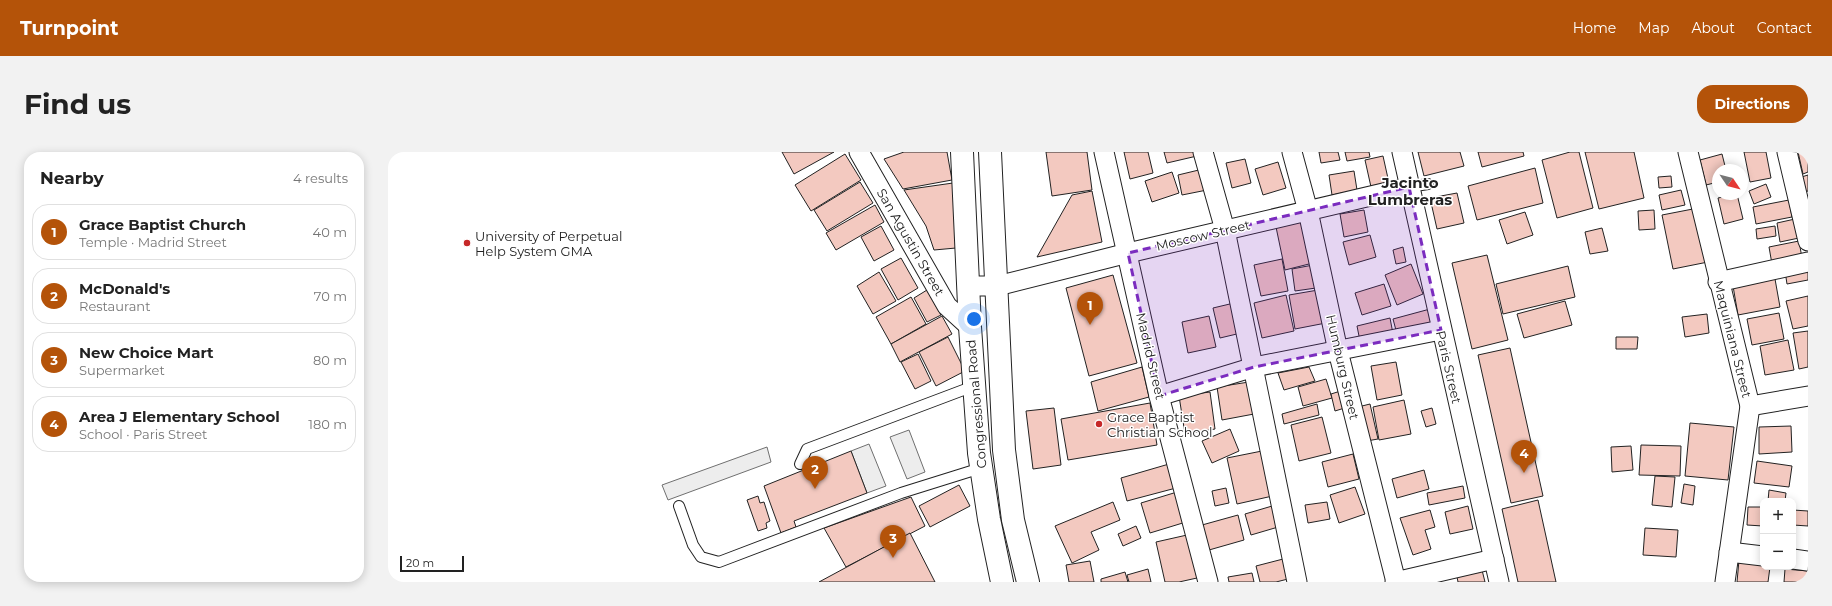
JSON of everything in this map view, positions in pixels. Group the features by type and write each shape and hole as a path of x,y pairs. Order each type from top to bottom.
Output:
{"main road":[{"name":"Congressional Road","path":"962,152 970,327 981,468 989,519 1002,582"},
{"name":"Congressional Road","path":"990,152 1004,450 1013,520 1028,582"}],"street":[{"name":"San Agustin Street","path":"859,152 947,306 970,327"},
{"name":"Madrid Street","path":"1104,152 1160,396 1208,582"},
{"path":"1203,152 1225,230 1297,582"},
{"name":"Humburg Street","path":"1292,152 1308,211 1338,351 1395,582"},
{"name":"Paris Street","path":"1402,152 1499,582"},
{"name":"Maquiniana Street","path":"1688,152 1718,282 1750,406 1725,582"},
{"path":"1787,152 1808,241"},
{"name":"Moscow Street","path":"968,286 997,286 1128,253 1409,187"},
{"path":"1718,282 1808,262"},
{"path":"1160,396 1254,368 1441,330"},
{"path":"1750,406 1808,396"},
{"path":"1729,552 1760,556"},
{"path":"1395,582 1494,559"},
{"path":"1796,559 1808,560"}],"lane":[{"path":"1409,187 1428,184"},
{"path":"800,464 807,449 974,386"},
{"path":"679,506 694,545 701,557 718,562 901,493 981,468"}],"highlighted area":[{"path":"1409,187 1441,330 1254,367 1159,396 1128,253"}],"shaded area":[{"path":"909,430 925,472 907,479 890,437"},
{"path":"869,444 886,486 867,493 851,451"},
{"path":"767,447 771,462 668,500 662,485"}],"building":[{"path":"782,152 834,152 794,174"},
{"path":"904,152 947,152 952,180 903,189 884,159"},
{"path":"1046,152 1087,152 1092,190 1052,196"},
{"path":"1124,152 1148,152 1153,173 1130,179"},
{"path":"1164,152 1196,152 1197,156 1167,163"},
{"path":"1319,152 1338,152 1340,160 1321,163"},
{"path":"1345,152 1369,152 1370,157 1347,161"},
{"path":"1418,152 1460,152 1464,166 1424,176"},
{"path":"1478,152 1523,152 1524,156 1482,167"},
{"path":"1570,152 1579,152 1593,208 1557,218 1542,160"},
{"path":"1585,152 1634,152 1644,198 1599,209"},
{"path":"1744,152 1766,152 1771,178 1750,182 1748,164 1746,164"},
{"path":"1798,152 1808,152 1808,172 1803,174"},
{"path":"845,154 861,180 811,211 795,185"},
{"path":"1722,154 1724,164 1712,164 1712,184 1706,185 1700,160"},
{"path":"1383,156 1389,183 1371,187 1365,160"},
{"path":"1245,159 1251,183 1232,188 1226,163"},
{"path":"1278,162 1286,188 1263,195 1255,169"},
{"path":"1535,168 1543,203 1477,220 1468,186"},
{"path":"1203,169 1207,190 1182,195 1178,175"},
{"path":"1354,171 1357,190 1332,195 1329,175"},
{"path":"1172,172 1179,193 1152,202 1145,181"},
{"path":"1808,175 1808,191 1802,193 1798,178"},
{"path":"1671,176 1672,187 1659,188 1658,177"},
{"path":"860,182 873,203 827,231 814,210"},
{"path":"953,183 956,248 934,250 926,226 904,190"},
{"path":"1766,184 1771,197 1754,204 1749,191"},
{"path":"1681,190 1685,205 1662,210 1659,195"},
{"path":"1092,191 1102,242 1037,257 1072,195"},
{"path":"1457,193 1464,223 1437,229 1430,198"},
{"path":"1718,200 1738,200 1743,219 1724,224"},
{"path":"1789,200 1792,217 1756,224 1753,207"},
{"path":"875,205 884,222 836,250 826,233"},
{"path":"1698,208 1708,262 1673,269 1662,215"},
{"path":"1364,210 1368,232 1344,237 1340,214"},
{"path":"1654,210 1655,229 1639,230 1638,211"},
{"path":"1525,212 1533,235 1507,244 1499,220"},
{"path":"1795,219 1799,238 1780,242 1777,223"},
{"path":"1306,221 1317,262 1285,270 1276,227"},
{"path":"881,226 894,250 874,261 861,237"},
{"path":"1775,226 1776,236 1757,239 1756,229"},
{"path":"1602,228 1608,251 1590,254 1585,232"},
{"path":"1370,235 1376,257 1349,265 1343,242"},
{"path":"1799,241 1802,258 1772,264 1769,247"},
{"path":"1403,247 1406,262 1396,264 1393,250"},
{"path":"1487,255 1508,340 1472,349 1452,263"},
{"path":"901,258 918,288 898,300 881,269"},
{"path":"1282,259 1288,291 1261,296 1254,265"},
{"path":"1411,264 1423,294 1397,305 1385,275"},
{"path":"1313,265 1316,288 1295,291 1292,269"},
{"path":"1568,266 1575,297 1503,314 1496,284"},
{"path":"1808,267 1808,280 1787,284 1785,271"},
{"path":"879,272 896,301 873,314 857,286"},
{"path":"1113,275 1137,363 1089,376 1066,288"},
{"path":"1775,279 1780,307 1738,315 1733,286"},
{"path":"1384,284 1391,306 1362,315 1355,293"},
{"path":"1324,289 1331,322 1295,329 1289,295"},
{"path":"927,290 941,315 927,322 914,298"},
{"path":"1286,295 1294,331 1262,338 1254,303"},
{"path":"1808,296 1808,326 1793,329 1786,301"},
{"path":"911,297 926,324 891,344 876,317"},
{"path":"1565,301 1572,325 1524,338 1517,314"},
{"path":"1234,303 1241,333 1220,338 1213,308"},
{"path":"1430,309 1434,324 1397,334 1393,319"},
{"path":"1779,313 1784,339 1752,345 1747,319"},
{"path":"1707,314 1709,333 1685,337 1682,317"},
{"path":"942,316 952,334 900,362 891,344"},
{"path":"1209,316 1216,347 1188,353 1182,322"},
{"path":"1390,318 1394,339 1361,346 1357,326"},
{"path":"1808,331 1808,367 1799,369 1793,333"},
{"path":"948,337 965,371 936,386 919,352"},
{"path":"1616,337 1638,337 1637,349 1616,349"},
{"path":"1788,340 1794,370 1765,375 1760,346"},
{"path":"1510,348 1543,496 1511,503 1478,355"},
{"path":"918,354 931,381 915,389 901,362"},
{"path":"1396,362 1402,395 1377,400 1371,366"},
{"path":"1142,367 1149,397 1098,411 1091,382"},
{"path":"1309,367 1315,381 1284,390 1278,373"},
{"path":"1326,379 1332,398 1303,406 1298,387"},
{"path":"1249,382 1254,414 1222,420 1217,387"},
{"path":"1347,389 1351,406 1335,411 1331,394"},
{"path":"1210,392 1215,429 1185,434 1179,396"},
{"path":"1404,400 1411,434 1379,440 1373,407"},
{"path":"1150,403 1157,445 1068,460 1061,419"},
{"path":"1317,404 1319,415 1284,424 1282,414"},
{"path":"1370,404 1378,439 1361,442 1354,408"},
{"path":"1054,408 1061,465 1033,469 1026,411"},
{"path":"1432,408 1436,424 1426,427 1421,411"},
{"path":"1322,417 1331,453 1299,461 1291,425"},
{"path":"1690,423 1734,427 1728,480 1685,476"},
{"path":"1791,426 1792,452 1759,454 1759,427"},
{"path":"1230,429 1239,451 1212,463 1202,441"},
{"path":"1641,445 1681,446 1680,476 1639,475"},
{"path":"1631,446 1633,470 1612,472 1611,447"},
{"path":"1267,450 1277,495 1237,504 1227,458"},
{"path":"851,451 867,493 794,521 796,527 781,533 764,486"},
{"path":"1353,454 1359,479 1328,487 1322,462"},
{"path":"1757,461 1792,466 1789,487 1754,483"},
{"path":"1169,464 1176,488 1127,501 1121,478"},
{"path":"1424,470 1429,489 1397,498 1392,479"},
{"path":"1655,476 1675,477 1672,507 1652,505"},
{"path":"1684,484 1695,486 1693,505 1681,503"},
{"path":"959,485 970,506 930,527 919,506"},
{"path":"1463,486 1465,498 1429,505 1427,493"},
{"path":"1355,487 1365,514 1339,523 1330,495"},
{"path":"1226,488 1229,503 1215,506 1212,491"},
{"path":"1769,490 1786,493 1785,498 1768,498"},
{"path":"1177,492 1186,522 1150,533 1141,503"},
{"path":"758,496 760,503 764,502 770,521 766,523 767,528 758,531 747,500"},
{"path":"911,497 925,526 846,567 824,528"},
{"path":"1538,500 1556,582 1518,582 1502,509"},
{"path":"1113,502 1120,520 1091,532 1099,550 1072,563 1055,526"},
{"path":"1327,502 1330,519 1308,523 1305,505"},
{"path":"1279,504 1285,525 1251,535 1245,514"},
{"path":"1468,506 1473,529 1450,534 1445,512"},
{"path":"1748,507 1760,507 1760,526 1747,525"},
{"path":"1430,510 1435,527 1425,530 1431,549 1413,555 1400,518"},
{"path":"1796,510 1808,511 1808,526 1796,525"},
{"path":"1238,515 1244,540 1209,550 1202,525"},
{"path":"1136,526 1141,538 1123,546 1118,534"},
{"path":"1645,528 1678,530 1676,557 1643,555"},
{"path":"910,533 935,582 819,582"},
{"path":"1187,535 1197,578 1179,582 1165,582 1156,542"},
{"path":"1287,558 1292,578 1276,582 1260,582 1256,566"},
{"path":"1739,560 1760,562 1760,570 1770,570 1768,582 1737,582"},
{"path":"1090,561 1094,582 1069,582 1066,565"},
{"path":"1481,566 1485,582 1458,582 1456,572"},
{"path":"1148,569 1151,582 1129,582 1127,575"},
{"path":"1785,570 1808,571 1808,582 1784,582"},
{"path":"1125,572 1128,582 1101,582 1101,579"},
{"path":"1252,573 1254,582 1229,582 1228,577"}],"place":[{"name":"University of Perpetual Help System GMA","path":"467,243"},
{"name":"Grace Baptist Church","path":"1090,325"},
{"name":"Grace Baptist Christian School","path":"1099,424"},
{"name":"Area J Elementary School","path":"1524,473"},
{"name":"McDonald's","path":"815,489"},
{"name":"New Choice Mart","path":"893,558"}],"district":[{"name":"Jacinto Lumbreras","path":"1410,192"}]}
